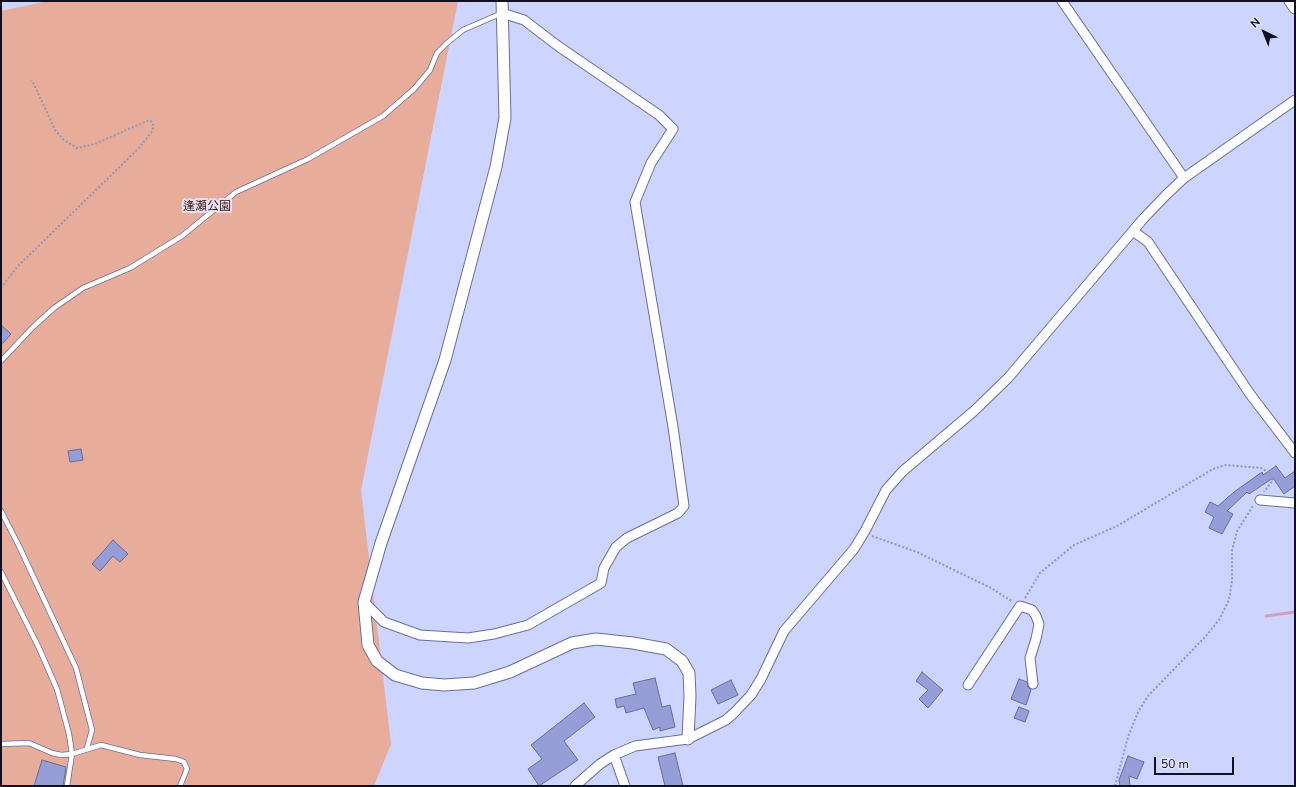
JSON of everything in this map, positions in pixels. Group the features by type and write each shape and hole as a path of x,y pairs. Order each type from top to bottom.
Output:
{"street":[{"path":"502,1 504,118 496,167 445,360 381,543 364,602 368,645 377,661 395,675 422,683 444,685 474,683 510,672 572,643 596,639 633,642 666,649 682,661 689,674 690,696 688,739"},
{"path":"1062,1 1184,178"},
{"path":"1290,1 1295,8"},
{"path":"364,602 384,622 420,636 468,638 494,634 528,625 601,583 604,568 616,547 627,538 678,513 684,506 673,427 635,202 651,163 673,129 659,115 558,46 524,20 502,13"},
{"path":"574,786 600,764 614,755 635,746 688,739 726,720 750,695 761,679 784,631 854,549 866,531 886,490 903,471 974,411 1003,383 1155,206 1184,178 1295,100"},
{"path":"1133,231 1148,242 1250,394 1295,453"},
{"path":"1260,500 1295,502"},
{"path":"968,685 1020,606 1032,610 1039,624 1030,658 1033,684"},
{"path":"614,755 625,786"}],"lane":[{"path":"1,361 33,327 54,308 83,288 130,268 182,236 236,192 308,159 383,116 414,89 430,70 437,53 447,43 463,30 502,13"},
{"path":"1,511 76,668 92,730 87,748"},
{"path":"1,572 40,648 57,689 69,734 72,754 67,786"},
{"path":"1,744 29,744 52,753 62,755 72,754 101,744 140,755 176,759 184,762 187,769 180,786"}],"path":[{"path":"1,288 17,267 138,149 151,133 154,126 151,121 147,121 95,144 77,148 64,140 56,130 32,80"},
{"path":"866,531 875,538 918,552 991,588 1020,606 1040,573 1074,545 1117,526 1212,469 1226,465 1238,465 1261,468 1268,472 1273,480 1260,500 1246,515 1237,531 1232,551 1232,581 1229,600 1219,620 1206,636 1148,696 1138,712 1128,737 1115,786"}],"green space":[{"name":"逢瀬公園","path":"48,1 458,1 361,490 391,744 374,786 1,786 1,11"}],"building":[{"path":"1,325 11,334 1,345"},
{"path":"81,449 83,460 70,462 68,451"},
{"path":"1276,466 1285,478 1295,471 1295,486 1284,494 1273,478 1249,494 1247,492 1227,511 1233,514 1222,534 1209,528 1214,517 1205,512 1210,502 1218,506 1234,492 1262,472 1263,475"},
{"path":"113,540 128,554 120,562 113,556 100,571 92,564"},
{"path":"922,672 943,690 928,708 919,699 928,690 916,681"},
{"path":"655,678 662,707 670,705 675,727 660,731 660,727 653,730 644,708 626,713 624,706 617,708 615,699 636,694 633,683"},
{"path":"1019,679 1027,682 1028,687 1031,690 1026,705 1011,699"},
{"path":"731,680 738,695 718,704 711,690"},
{"path":"584,703 595,717 564,741 578,760 539,786 528,769 542,759 531,745"},
{"path":"1019,707 1029,711 1025,722 1014,718"},
{"path":"675,753 683,786 665,786 658,757"},
{"path":"1128,756 1144,762 1137,779 1129,776 1130,786 1120,786 1119,780"},
{"path":"42,760 66,767 63,786 34,786"}],"waterway":[{"path":"1266,616 1295,612"}]}
